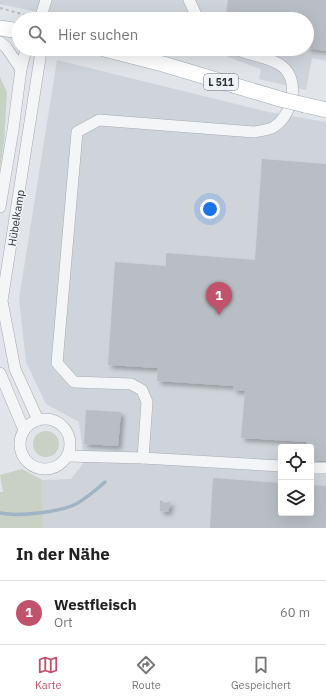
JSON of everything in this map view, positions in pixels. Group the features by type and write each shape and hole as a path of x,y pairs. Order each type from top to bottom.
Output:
{"main road":[{"path":"0,28 12,30"},
{"name":"L 511","path":"132,56 280,99 326,110"}],"street":[{"path":"39,12 46,0"},
{"path":"189,0 195,12"},
{"path":"0,42 6,47 12,56"},
{"path":"12,56 21,69"},
{"name":"Hübelkamp","path":"0,207 24,56"},
{"name":"Hübelkamp","path":"38,420 15,369 1,301 40,56"},
{"path":"143,458 147,402 142,390 131,384 74,382 57,363 77,132 99,120 254,132 272,128 290,108 293,90 290,76 280,64 256,56"},
{"path":"15,369 0,374 24,430"},
{"path":"38,420 53,420 65,428 70,442 67,456 63,462 52,469 32,466 22,456 20,438 24,430 38,420"},
{"path":"67,456 143,458 278,466"},
{"path":"314,468 326,468"}],"path":[{"path":"0,8 14,12"}],"shaded area":[{"path":"0,0 326,0 326,61 312,58 306,90 259,79 261,69 226,56 314,56 314,12 37,12 0,4"},
{"path":"57,60 268,112 326,122 326,528 43,528 42,480 71,479 84,462 79,422 46,404 26,362 19,299"}],"green space":[{"path":"0,77 7,92 4,142 0,168"},
{"path":"46,431 55,435 59,444 55,453 46,457 37,453 33,444 37,435"},
{"path":"22,469 42,480 43,528 0,528 0,492 3,492 0,475"}],"building":[{"path":"228,0 326,0 326,51 314,49 314,12 226,12"},
{"path":"262,159 326,164 326,461 314,460 314,444 306,444 306,442 241,438 245,391 233,390 234,386 157,381 158,368 108,365 115,262 166,266 166,253 255,260"},
{"path":"86,410 121,412 118,446 84,444"},
{"path":"213,478 278,483 278,516 314,516 314,485 326,486 326,528 210,528"},
{"path":"160,500 165,503 171,501 168,512 160,511"}],"waterway":[{"path":"0,513 28,514 69,507 84,499 105,482"}],"place":[{"name":"Westfleisch","path":"219,315"}]}
